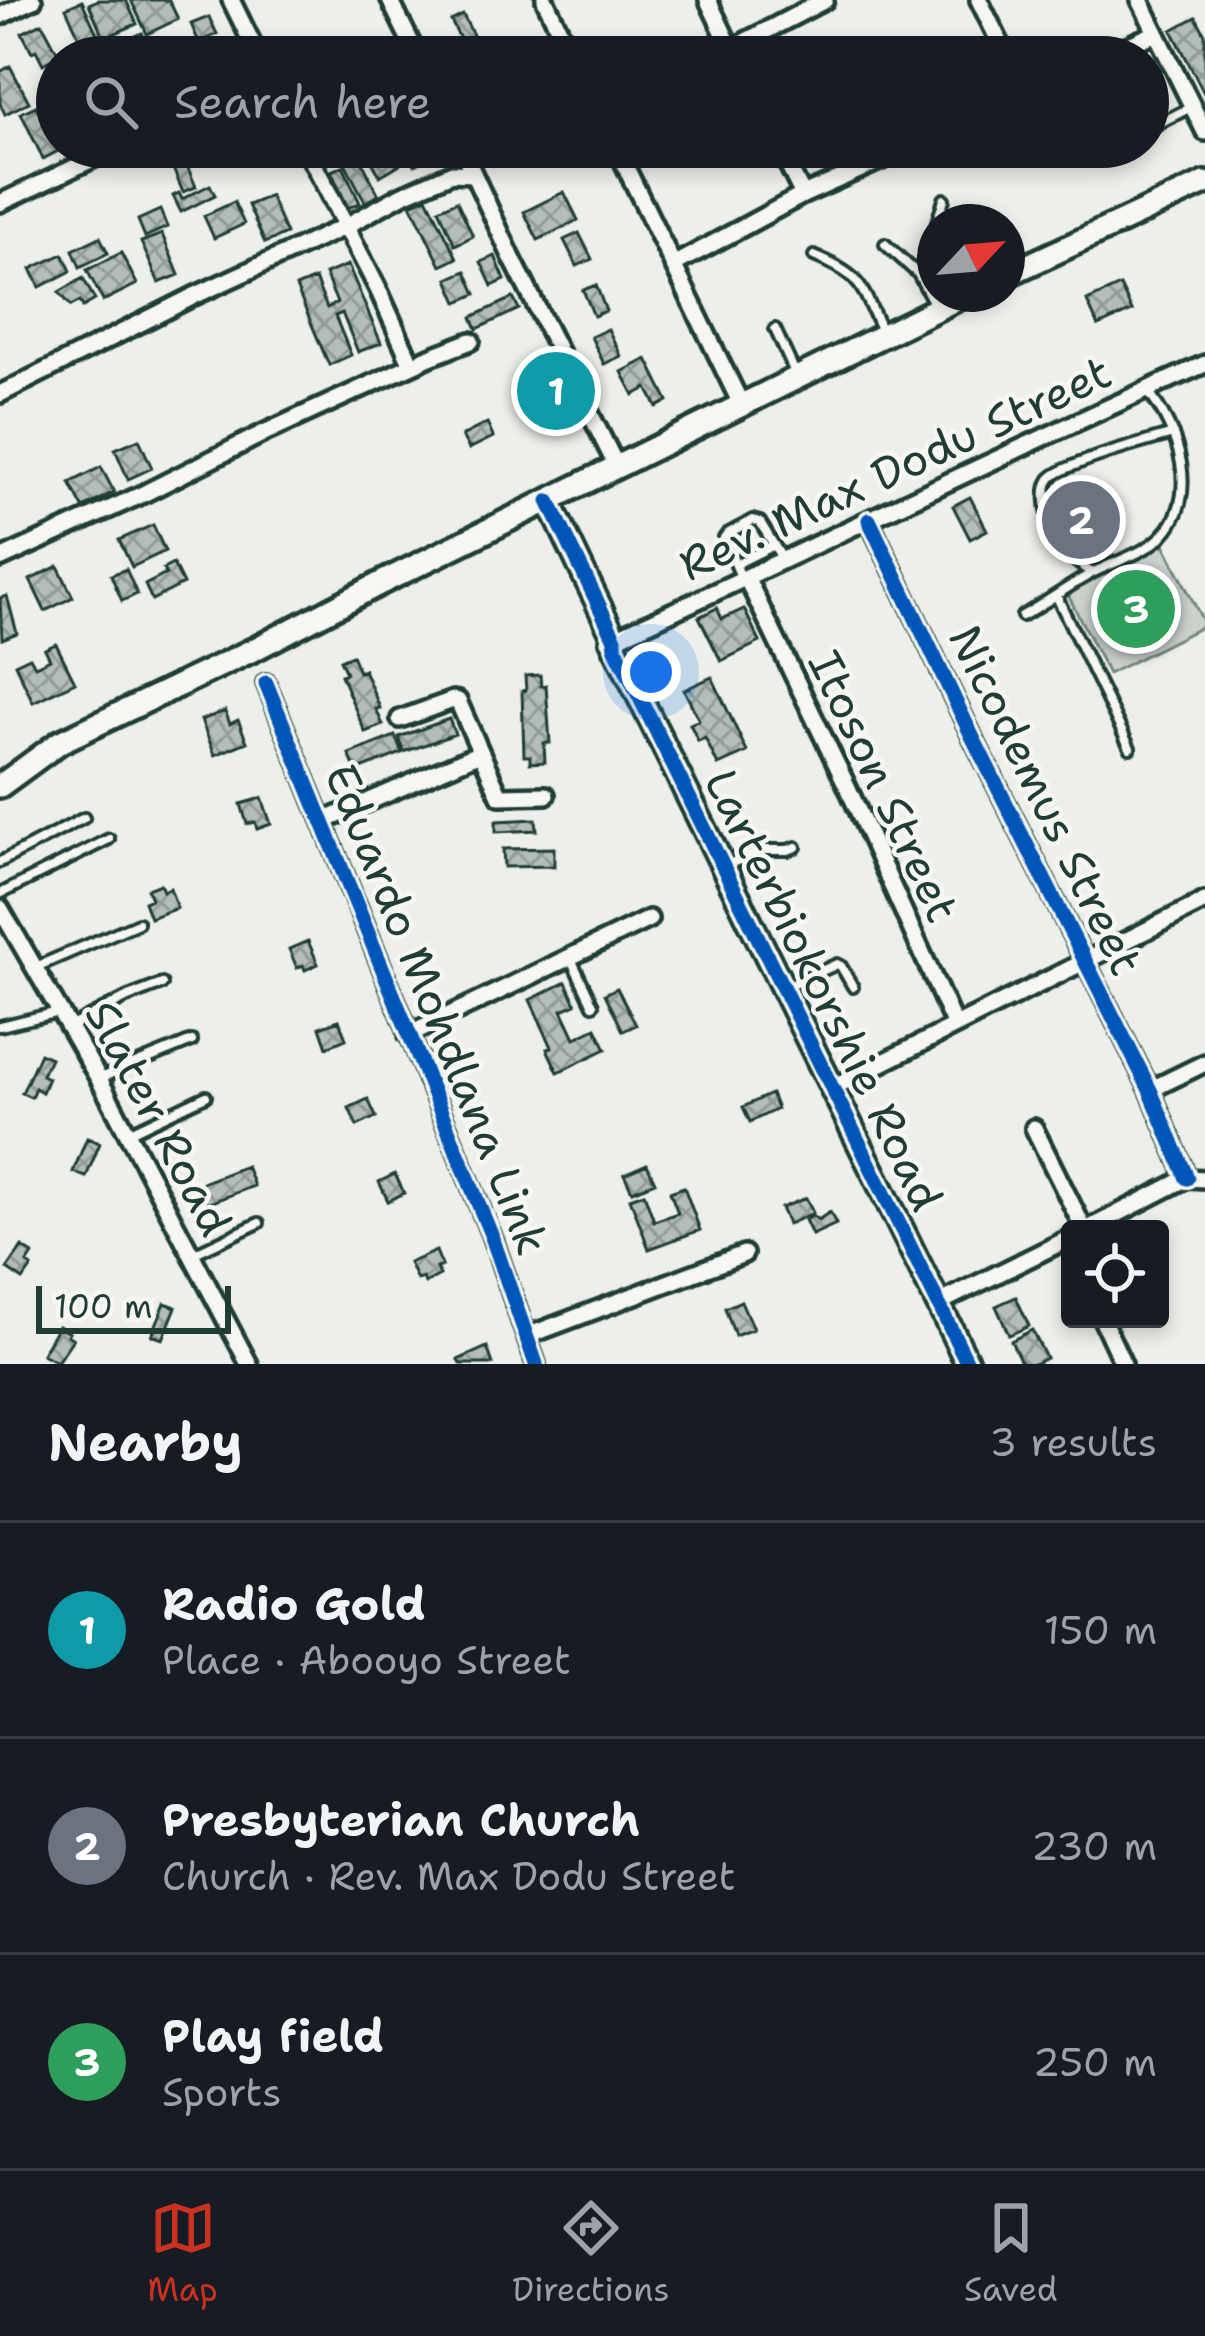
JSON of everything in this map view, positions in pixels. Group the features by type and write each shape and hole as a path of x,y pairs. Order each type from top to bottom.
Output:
{"main road":[{"path":"1025,267 1205,183"},
{"path":"0,786 60,742 927,312"},
{"path":"535,508 538,522 559,536 577,487"},
{"name":"Larterbiokorshie Road","path":"535,508 559,536 968,1364"}],"street":[{"path":"0,16 33,0"},
{"path":"231,0 249,36"},
{"path":"390,0 408,36"},
{"path":"545,0 562,36"},
{"path":"708,0 725,36"},
{"path":"762,36 824,0"},
{"path":"979,0 996,36"},
{"path":"1140,0 1157,36"},
{"path":"1149,36 1156,33"},
{"path":"1169,59 1205,132"},
{"path":"0,203 74,168"},
{"path":"316,168 412,365"},
{"path":"470,168 617,467"},
{"path":"626,168 742,406"},
{"path":"789,168 803,196"},
{"path":"673,265 865,168"},
{"path":"0,394 440,178 460,171 472,174"},
{"path":"0,559 471,341"},
{"name":"Rev. Max Dodu Street","path":"613,643 1055,430 1205,364"},
{"name":"Nicodemus Street","path":"869,520 1150,1090 1186,1178"},
{"name":"Itoson Street","path":"745,580 848,788 954,1024"},
{"name":"Eduardo Mohdlana Link","path":"266,683 492,1237 536,1364"},
{"path":"400,719 458,701 500,796 546,794"},
{"path":"324,821 480,753"},
{"path":"830,1089 1205,901"},
{"name":"Slater Road","path":"0,908 99,1079 249,1364"},
{"path":"408,1035 649,920"},
{"path":"1150,1090 1205,1063"},
{"path":"1034,1128 1081,1220"},
{"path":"1104,1220 1186,1178 1205,1179"},
{"path":"940,1303 1061,1247"},
{"path":"526,1336 744,1254"},
{"path":"1106,1328 1124,1364"}],"lane":[{"path":"1169,118 1192,106"},
{"path":"942,204 944,199"},
{"path":"885,244 917,273"},
{"path":"814,256 855,277 884,335"},
{"path":"776,329 798,378"},
{"path":"1022,616 1158,539 1175,518 1181,468 1173,434 1146,390"},
{"path":"1092,573 1067,554 1048,520 1050,479 1066,468 1173,434"},
{"path":"745,580 724,538 753,520 760,522 784,562"},
{"path":"736,564 774,545"},
{"path":"1057,597 1130,748"},
{"path":"0,862 84,818"},
{"path":"0,893 109,839"},
{"path":"723,866 764,850 796,847"},
{"path":"35,968 138,923"},
{"path":"570,957 593,1005"},
{"path":"783,989 838,964 853,987"},
{"path":"0,1026 65,1019 162,985"},
{"path":"99,1079 192,1041"},
{"path":"128,1133 206,1096"},
{"path":"192,1255 259,1223"}],"shaded area":[{"path":"1164,544 1205,625 1108,674 1067,593"}],"building":[{"path":"126,0 137,24 103,36 89,4"},
{"path":"131,0 169,0 178,19 147,34"},
{"path":"82,1 98,36 79,36 66,8"},
{"path":"463,15 474,36 458,36 451,21"},
{"path":"209,17 217,34 196,36 191,24"},
{"path":"1196,17 1205,34 1205,95 1172,30"},
{"path":"42,23 49,36 36,36 32,52 22,33"},
{"path":"10,66 29,102 5,114 0,104 0,72"},
{"path":"36,106 36,144 21,113"},
{"path":"173,168 188,168 196,187 183,192"},
{"path":"344,168 360,203 348,208 331,171"},
{"path":"348,168 365,168 379,195 365,202"},
{"path":"210,185 215,195 181,212 173,196 179,193 182,199"},
{"path":"564,192 578,220 538,240 524,212"},
{"path":"270,196 286,234 265,243 248,205"},
{"path":"427,197 457,258 441,266 411,204"},
{"path":"457,201 473,236 455,245 439,209"},
{"path":"234,202 244,224 214,238 204,216"},
{"path":"160,210 167,227 145,237 138,220"},
{"path":"579,233 592,259 577,266 564,240"},
{"path":"162,234 179,275 159,283 141,242"},
{"path":"100,237 108,253 80,267 73,250"},
{"path":"121,253 137,284 103,301 87,270"},
{"path":"63,254 71,271 40,287 31,269"},
{"path":"495,256 505,280 492,286 481,262"},
{"path":"348,265 381,343 358,352 342,313 335,316 351,355 329,365 296,287 315,279 327,308 337,303 325,274"},
{"path":"466,271 476,294 458,302 448,279"},
{"path":"83,278 95,300 83,307 80,301 71,306 59,292"},
{"path":"596,285 606,311 594,316 583,290"},
{"path":"1120,286 1132,311 1098,326 1087,301"},
{"path":"513,298 519,309 477,329 472,317"},
{"path":"608,329 621,356 604,364 591,337"},
{"path":"647,359 668,401 657,407 647,388 634,395 622,372"},
{"path":"548,365 556,380 525,396 517,381"},
{"path":"561,384 570,402 552,412 538,408 533,398"},
{"path":"487,423 493,437 469,449 462,436"},
{"path":"139,439 152,468 128,479 115,449"},
{"path":"101,467 114,492 83,508 70,483"},
{"path":"970,497 987,530 970,539 953,506"},
{"path":"153,525 165,551 132,567 119,540"},
{"path":"173,564 183,584 152,600 145,585 166,574 163,569"},
{"path":"58,566 73,597 45,611 30,580"},
{"path":"126,569 137,594 122,601 111,575"},
{"path":"7,596 17,633 2,639 0,598"},
{"path":"717,608 722,619 744,609 760,642 721,661 699,617"},
{"path":"56,644 75,682 33,702 15,664 30,657 35,666 50,659 45,649"},
{"path":"352,655 359,672 364,670 383,725 365,732 341,675 346,673 340,660"},
{"path":"540,675 541,686 546,685 550,743 544,743 545,762 530,763 530,756 524,756 522,691 526,690 525,676"},
{"path":"712,677 747,752 718,765 705,738 698,741 690,724 699,720 684,690"},
{"path":"225,711 230,724 238,720 247,742 215,755 201,720"},
{"path":"449,719 455,734 404,752 399,737"},
{"path":"395,736 402,753 356,771 349,754"},
{"path":"262,798 271,824 257,829 255,822 247,824 241,804"},
{"path":"536,819 537,830 496,832 496,821"},
{"path":"554,848 554,866 504,867 503,849"},
{"path":"160,884 163,891 170,888 177,908 150,918 144,902 151,899 147,889"},
{"path":"308,941 318,964 297,968 289,949"},
{"path":"566,982 576,1004 562,1010 575,1038 596,1028 606,1049 558,1072 530,1000"},
{"path":"617,988 636,1025 623,1031 605,994"},
{"path":"339,1020 346,1039 327,1047 320,1027"},
{"path":"40,1053 50,1058 42,1075 48,1078 42,1092 35,1088 31,1097 22,1093"},
{"path":"771,1094 777,1109 750,1122 743,1107"},
{"path":"368,1099 376,1117 357,1126 349,1108"},
{"path":"87,1138 100,1143 86,1177 73,1172"},
{"path":"647,1164 655,1182 632,1191 624,1174"},
{"path":"246,1166 254,1186 207,1204 199,1184"},
{"path":"395,1174 404,1193 388,1201 379,1182"},
{"path":"684,1187 700,1230 649,1249 630,1198 644,1193 654,1221 678,1213 670,1192"},
{"path":"806,1198 813,1213 788,1224 781,1208"},
{"path":"830,1212 836,1224 812,1235 805,1220 813,1216 818,1220"},
{"path":"22,1247 33,1254 27,1263 32,1267 23,1280 7,1269"},
{"path":"436,1251 440,1275 425,1283 423,1278 417,1280 409,1263"},
{"path":"1016,1297 1029,1326 1009,1335 996,1306"},
{"path":"741,1301 753,1329 735,1336 725,1308"},
{"path":"165,1303 176,1307 163,1339 152,1335"},
{"path":"58,1326 73,1339 57,1362 42,1354"},
{"path":"1032,1330 1046,1358 1022,1364 1011,1341"},
{"path":"487,1347 493,1364 460,1364 458,1360"}],"cycle path":[{"path":"549,501 615,647 968,1364"},
{"path":"869,520 1150,1090 1187,1178"},
{"path":"266,683 492,1237 536,1364"}],"place":[{"name":"Radio Gold","path":"556,391"},
{"name":"Presbyterian Church","path":"1081,520"},
{"name":"Play field","path":"1136,609"}]}
